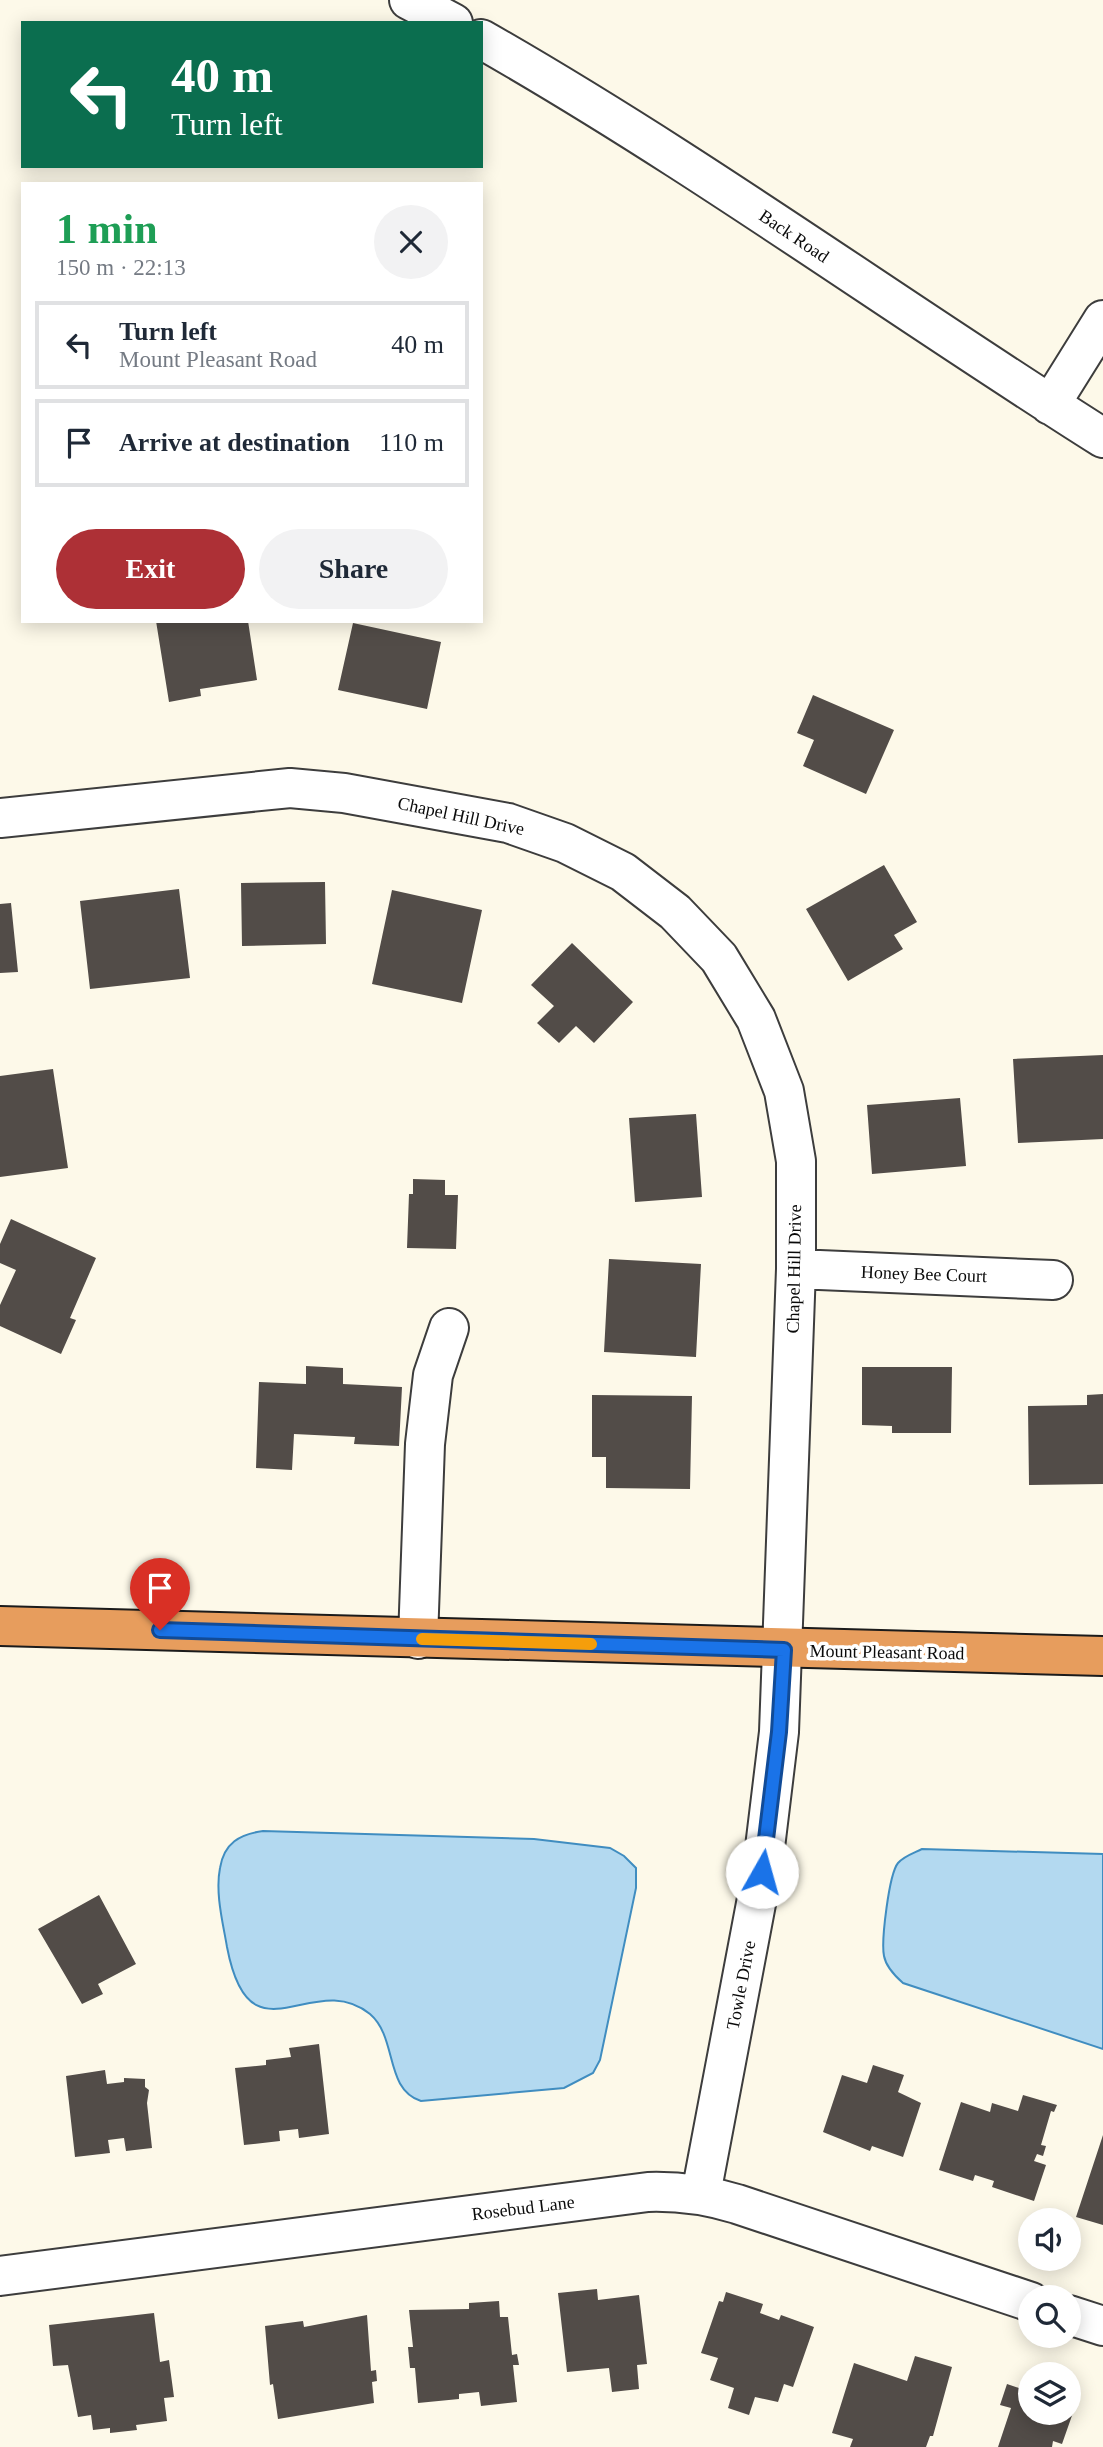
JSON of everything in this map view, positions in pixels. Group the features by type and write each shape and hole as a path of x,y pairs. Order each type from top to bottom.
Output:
{"highway":[{"name":"Mount Pleasant Road","path":"0,1626 1103,1657"}],"street":[{"path":"409,0 449,21"},
{"name":"Back Road","path":"483,40 696,170 942,337 1103,438"},
{"path":"1050,405 1103,320"},
{"name":"Chapel Hill Drive","path":"0,818 290,788 344,793 508,823 565,842 623,872 675,912 719,958 756,1018 784,1091 796,1161 796,1269 784,1650"},
{"name":"Honey Bee Court","path":"796,1269 1053,1280"},
{"path":"418,1639 425,1444 433,1375 449,1328"},
{"name":"Towle Drive","path":"702,2194 762,1872 779,1732 784,1650"},
{"name":"Rosebud Lane","path":"0,2276 648,2192 702,2194 1018,2298"},
{"path":"1081,2319 1103,2326"}],"water":[{"path":"263,1831 534,1839 610,1848 624,1856 636,1868 636,1888 600,2060 593,2073 564,2088 421,2101 409,2095 401,2086 385,2036 370,2014 348,2003 326,2001 267,2009 251,2001 237,1982 227,1947 218,1888 222,1859 229,1846 240,1837"},
{"path":"922,1849 1103,1854 1103,2049 903,1983 894,1974 885,1960 883,1948 886,1908 892,1880 898,1863"}],"building":[{"path":"156,623 248,623 257,680 200,689 201,696 169,702"},
{"path":"353,623 441,642 427,709 338,690"},
{"path":"813,695 894,730 866,794 803,766 814,740 797,733"},
{"path":"884,865 917,922 894,935 903,949 848,981 806,909"},
{"path":"325,882 326,944 242,946 241,883"},
{"path":"179,889 190,978 90,989 80,901"},
{"path":"392,890 482,910 462,1003 372,984"},
{"path":"11,903 18,972 0,973 0,904"},
{"path":"572,943 633,1002 594,1043 576,1026 559,1043 537,1023 554,1006 531,985"},
{"path":"1103,1055 1103,1139 1018,1143 1013,1059"},
{"path":"53,1069 68,1168 0,1177 0,1076"},
{"path":"960,1098 966,1166 872,1174 867,1105"},
{"path":"696,1114 702,1197 635,1202 629,1118"},
{"path":"413,1179 445,1180 445,1195 458,1195 456,1249 407,1248 409,1194 413,1194"},
{"path":"11,1219 96,1258 70,1318 76,1320 61,1354 0,1326 0,1305 16,1270 0,1263 0,1244"},
{"path":"609,1259 701,1264 696,1357 604,1352"},
{"path":"306,1366 343,1368 343,1384 402,1387 399,1446 354,1444 355,1437 294,1434 292,1470 256,1468 259,1382 306,1384"},
{"path":"862,1367 952,1367 951,1433 892,1433 892,1426 862,1425"},
{"path":"1103,1394 1103,1484 1029,1485 1028,1406 1087,1405 1087,1395"},
{"path":"592,1395 692,1396 690,1489 606,1488 606,1457 592,1457"},
{"path":"99,1895 136,1964 98,1984 103,1994 82,2004 38,1929"},
{"path":"319,2044 329,2134 299,2138 298,2129 279,2131 280,2141 244,2145 235,2068 266,2065 266,2060 291,2057 289,2048"},
{"path":"873,2065 904,2075 898,2092 921,2103 903,2157 872,2146 870,2151 823,2132 842,2075 867,2083"},
{"path":"105,2070 107,2084 124,2082 124,2078 145,2079 145,2087 149,2090 147,2103 152,2148 126,2151 124,2138 108,2140 110,2153 75,2157 66,2076"},
{"path":"1023,2095 1057,2105 1054,2112 1051,2111 1041,2145 1046,2146 1043,2156 1037,2154 1034,2161 1046,2165 1034,2201 992,2187 994,2181 975,2175 973,2181 939,2170 961,2102 990,2112 992,2103 1018,2111"},
{"path":"1103,2135 1103,2225 1081,2218 1079,2208"},
{"path":"597,2289 598,2300 639,2295 647,2364 637,2365 639,2389 612,2392 609,2368 567,2372 558,2293"},
{"path":"726,2292 763,2304 760,2313 779,2320 781,2315 814,2327 793,2387 784,2384 778,2402 755,2397 749,2415 728,2408 734,2388 710,2380 718,2358 701,2353 719,2301 723,2302"},
{"path":"499,2301 500,2317 508,2317 512,2355 517,2354 519,2365 513,2365 517,2402 481,2406 479,2392 459,2394 459,2399 418,2403 415,2368 410,2368 408,2347 413,2347 409,2310 469,2309 469,2303"},
{"path":"154,2313 160,2362 169,2360 174,2397 164,2398 167,2421 136,2425 137,2430 110,2433 110,2428 93,2430 91,2415 78,2417 68,2365 53,2366 49,2325"},
{"path":"367,2315 371,2371 376,2370 377,2381 372,2382 374,2403 278,2419 273,2384 270,2385 265,2326 303,2321 304,2327"},
{"path":"915,2356 952,2367 933,2436 930,2436 926,2447 850,2447 853,2439 832,2433 854,2363 907,2381"},
{"path":"1007,2384 1018,2388 1018,2425 1069,2425 1062,2444 1053,2441 1052,2447 998,2447 1011,2408 1000,2405"}],"slow traffic":[{"path":"422,1639 591,1644"}],"route":[{"path":"160,1630 784,1650 779,1732 762,1872"}]}
